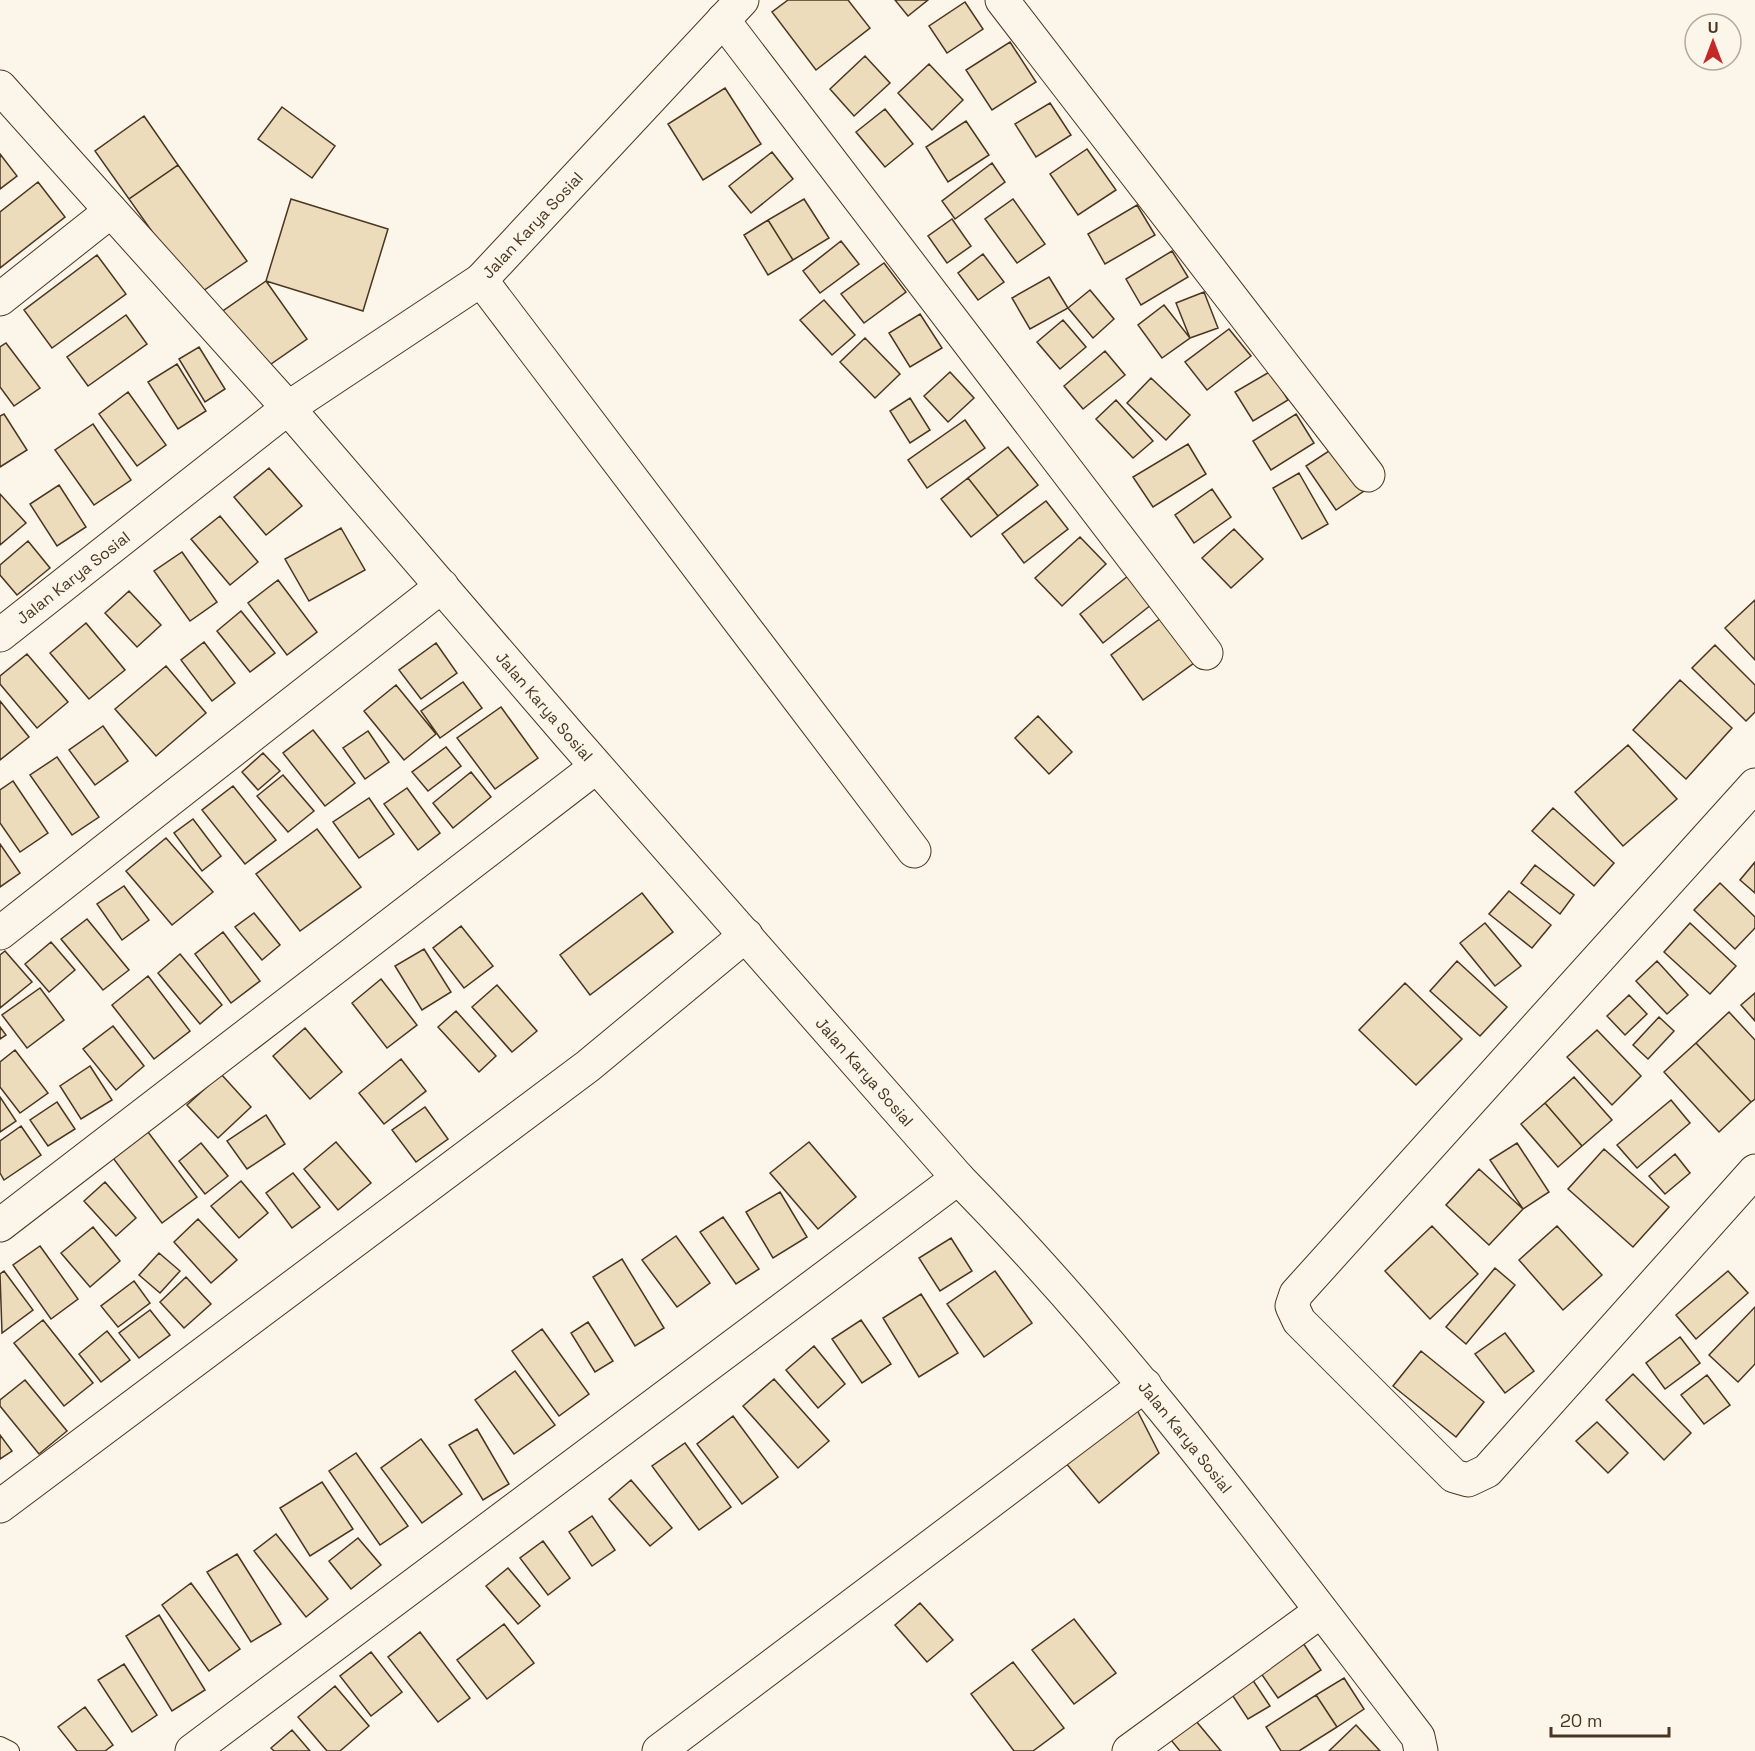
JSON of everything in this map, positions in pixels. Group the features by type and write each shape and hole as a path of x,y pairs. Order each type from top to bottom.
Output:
{"street":[{"path":"1002,0 1368,475"},
{"path":"733,10 1206,653"},
{"name":"Jalan Karya Sosial","path":"0,635 288,408 481,280 733,10"},
{"path":"0,87 288,408"},
{"path":"0,299 111,211"},
{"path":"481,280 914,851"},
{"name":"Jalan Karya Sosial","path":"288,408 596,767 958,1178 1005,1226 1145,1385 1418,1737 1421,1751"},
{"path":"0,933 441,585"},
{"path":"0,1225 596,767"},
{"path":"1755,785 1296,1294 1292,1306 1299,1321 1454,1476 1468,1480 1487,1471 1755,1171"},
{"path":"0,1506 588,1066 746,935"},
{"path":"192,1751 958,1178"},
{"path":"659,1751 1145,1385"},
{"path":"1130,1751 1321,1611"}],"lane":[{"path":"0,1746 10,1751"}],"building":[{"path":"788,0 848,0 870,28 816,70 772,12"},
{"path":"895,0 928,0 908,16"},
{"path":"965,2 983,29 947,53 929,26"},
{"path":"1010,42 1036,82 992,110 966,70"},
{"path":"865,56 890,83 854,116 830,89"},
{"path":"929,64 963,100 932,130 898,93"},
{"path":"725,88 761,144 703,180 668,124"},
{"path":"1050,103 1071,135 1036,157 1015,124"},
{"path":"282,107 335,146 312,178 258,139"},
{"path":"885,109 913,144 885,167 856,132"},
{"path":"144,116 178,165 129,199 95,151"},
{"path":"966,121 989,155 948,182 926,147"},
{"path":"1087,149 1116,190 1078,215 1050,174"},
{"path":"772,152 793,179 751,213 729,186"},
{"path":"0,154 17,176 0,189"},
{"path":"992,163 1005,182 955,219 942,201"},
{"path":"178,165 247,261 197,295 129,199"},
{"path":"38,182 65,217 0,268 0,212"},
{"path":"291,199 388,229 363,311 266,281"},
{"path":"804,199 829,238 793,260 768,220"},
{"path":"1013,199 1045,244 1017,263 985,219"},
{"path":"1137,205 1155,235 1105,264 1088,234"},
{"path":"952,219 971,246 947,263 928,236"},
{"path":"768,220 793,260 768,275 744,235"},
{"path":"841,241 859,264 820,293 803,271"},
{"path":"1172,251 1188,277 1141,305 1126,279"},
{"path":"983,254 1004,282 978,300 958,273"},
{"path":"97,255 126,294 52,348 24,310"},
{"path":"884,263 906,292 864,323 841,294"},
{"path":"1049,277 1068,308 1030,329 1012,298"},
{"path":"266,281 307,339 258,373 217,315"},
{"path":"1090,290 1114,319 1093,338 1068,308"},
{"path":"1204,292 1218,328 1190,338 1176,303"},
{"path":"824,300 855,335 832,355 800,320"},
{"path":"1164,305 1190,338 1162,358 1138,325"},
{"path":"920,314 942,348 910,367 889,333"},
{"path":"126,315 147,344 88,386 67,357"},
{"path":"1063,320 1086,347 1060,369 1037,342"},
{"path":"1229,329 1251,356 1207,390 1185,362"},
{"path":"865,338 900,374 875,398 840,362"},
{"path":"6,343 40,388 14,406 0,387 0,347"},
{"path":"199,347 225,389 205,402 179,359"},
{"path":"1105,351 1125,375 1083,409 1064,386"},
{"path":"177,364 206,411 178,429 148,382"},
{"path":"1271,371 1288,400 1253,421 1235,392"},
{"path":"950,372 974,398 948,422 924,396"},
{"path":"1151,378 1190,415 1166,440 1127,403"},
{"path":"128,392 166,445 137,466 99,414"},
{"path":"910,398 930,430 910,443 890,411"},
{"path":"1116,400 1153,441 1133,458 1096,419"},
{"path":"4,414 27,450 0,467 0,416"},
{"path":"1296,414 1314,443 1271,470 1253,441"},
{"path":"965,420 985,448 927,488 908,460"},
{"path":"93,424 131,480 94,505 55,450"},
{"path":"1188,444 1206,474 1153,507 1133,477"},
{"path":"1008,447 1038,485 998,516 968,478"},
{"path":"1335,447 1364,491 1336,510 1306,466"},
{"path":"269,468 302,506 266,535 234,497"},
{"path":"1299,473 1328,524 1302,539 1273,488"},
{"path":"968,478 998,516 971,537 941,499"},
{"path":"59,485 86,527 57,546 30,504"},
{"path":"1212,489 1231,517 1194,543 1175,515"},
{"path":"0,494 26,523 0,545"},
{"path":"1046,501 1068,529 1024,563 1002,534"},
{"path":"220,516 258,562 230,585 191,539"},
{"path":"341,528 365,570 309,601 285,559"},
{"path":"1234,529 1263,559 1231,588 1202,558"},
{"path":"1080,537 1106,564 1062,606 1035,578"},
{"path":"28,541 50,568 17,595 0,575 0,565"},
{"path":"182,552 217,602 190,621 154,571"},
{"path":"1128,576 1151,605 1103,643 1080,614"},
{"path":"278,580 317,632 287,655 248,603"},
{"path":"129,591 161,625 137,647 105,613"},
{"path":"1755,600 1755,660 1725,628"},
{"path":"241,611 275,653 250,672 217,631"},
{"path":"1161,618 1194,663 1143,700 1111,655"},
{"path":"86,623 125,670 89,699 50,653"},
{"path":"204,642 235,683 212,701 181,660"},
{"path":"436,643 457,673 421,699 399,670"},
{"path":"1715,645 1755,685 1755,712 1746,721 1692,668"},
{"path":"27,654 68,702 37,728 0,684 0,676"},
{"path":"166,666 206,713 156,756 115,709"},
{"path":"1680,680 1732,728 1686,779 1633,730"},
{"path":"463,682 482,708 440,738 421,711"},
{"path":"396,685 436,734 404,760 364,711"},
{"path":"0,701 29,737 0,760"},
{"path":"501,707 538,758 495,789 457,738"},
{"path":"1038,716 1072,752 1049,774 1015,738"},
{"path":"103,726 128,761 95,785 69,750"},
{"path":"313,730 355,783 325,806 283,753"},
{"path":"368,731 389,762 365,779 343,748"},
{"path":"1628,745 1677,799 1623,846 1575,792"},
{"path":"446,747 461,766 428,791 412,772"},
{"path":"263,753 280,771 258,790 242,772"},
{"path":"57,757 99,817 72,835 30,775"},
{"path":"471,772 491,797 453,828 433,803"},
{"path":"283,775 314,811 288,832 257,796"},
{"path":"13,781 48,833 20,852 0,823 0,790"},
{"path":"233,786 276,840 245,864 202,810"},
{"path":"407,788 440,833 418,850 384,804"},
{"path":"369,798 394,834 359,858 333,822"},
{"path":"1553,808 1614,863 1594,886 1532,831"},
{"path":"193,819 221,856 202,871 174,833"},
{"path":"317,829 361,887 300,931 256,874"},
{"path":"166,838 213,892 172,925 126,871"},
{"path":"0,844 20,873 0,887"},
{"path":"1755,862 1755,893 1740,880"},
{"path":"1535,865 1574,895 1560,914 1521,883"},
{"path":"1720,883 1755,917 1755,928 1735,949 1694,910"},
{"path":"124,886 149,920 122,940 97,904"},
{"path":"1509,891 1551,925 1532,948 1489,914"},
{"path":"642,893 673,932 590,995 560,955"},
{"path":"254,913 280,945 262,960 235,927"},
{"path":"87,919 129,970 103,990 61,939"},
{"path":"1485,923 1521,966 1495,986 1460,943"},
{"path":"1690,923 1736,966 1710,994 1664,952"},
{"path":"461,926 493,966 464,988 433,948"},
{"path":"223,932 260,981 231,1003 195,954"},
{"path":"51,942 75,970 49,992 25,964"},
{"path":"424,949 451,992 422,1010 395,966"},
{"path":"5,951 32,982 0,1008 0,955"},
{"path":"180,954 222,1005 200,1024 158,973"},
{"path":"1457,961 1507,1007 1480,1036 1430,991"},
{"path":"1657,961 1688,995 1667,1014 1636,981"},
{"path":"148,976 190,1031 154,1059 112,1005"},
{"path":"381,979 417,1025 387,1048 352,1003"},
{"path":"1405,983 1462,1039 1416,1085 1359,1030"},
{"path":"497,985 537,1031 512,1052 472,1007"},
{"path":"40,988 64,1020 27,1048 2,1015"},
{"path":"1755,993 1755,1021 1741,1005"},
{"path":"1629,995 1647,1014 1625,1035 1607,1016"},
{"path":"456,1011 496,1056 479,1072 438,1027"},
{"path":"1729,1012 1755,1040 1755,1099 1751,1102 1696,1043"},
{"path":"1659,1017 1674,1031 1648,1059 1633,1045"},
{"path":"113,1026 144,1066 116,1090 83,1049"},
{"path":"0,1027 6,1035 0,1039"},
{"path":"305,1028 342,1072 310,1099 273,1056"},
{"path":"1597,1030 1641,1076 1612,1105 1567,1057"},
{"path":"1696,1043 1751,1102 1719,1132 1664,1072"},
{"path":"15,1050 48,1093 20,1113 0,1087 0,1062"},
{"path":"401,1059 426,1091 384,1124 359,1093"},
{"path":"90,1066 112,1100 81,1119 60,1086"},
{"path":"221,1074 251,1107 218,1138 187,1105"},
{"path":"1574,1077 1612,1120 1582,1146 1545,1103"},
{"path":"0,1097 16,1121 0,1132"},
{"path":"1671,1100 1690,1123 1637,1168 1617,1145"},
{"path":"57,1102 75,1129 48,1146 30,1120"},
{"path":"1545,1103 1582,1146 1558,1167 1521,1124"},
{"path":"425,1107 448,1139 416,1162 392,1130"},
{"path":"266,1115 285,1144 247,1169 227,1141"},
{"path":"21,1126 41,1155 4,1180 0,1173 0,1141"},
{"path":"148,1132 197,1197 162,1223 113,1158"},
{"path":"336,1142 371,1183 338,1210 304,1169"},
{"path":"809,1142 856,1197 818,1229 770,1173"},
{"path":"201,1143 228,1176 205,1194 179,1161"},
{"path":"1517,1143 1549,1192 1523,1209 1490,1160"},
{"path":"1604,1149 1669,1207 1633,1247 1568,1189"},
{"path":"1675,1154 1690,1173 1665,1194 1649,1176"},
{"path":"1479,1169 1523,1209 1489,1245 1446,1205"},
{"path":"293,1173 320,1207 292,1228 266,1193"},
{"path":"241,1181 268,1213 239,1238 211,1206"},
{"path":"105,1182 136,1218 116,1236 84,1201"},
{"path":"780,1192 807,1237 773,1258 746,1212"},
{"path":"723,1217 759,1269 736,1284 700,1232"},
{"path":"198,1219 237,1260 211,1283 174,1242"},
{"path":"1432,1226 1478,1274 1430,1319 1385,1271"},
{"path":"1557,1226 1602,1275 1563,1310 1519,1260"},
{"path":"93,1227 120,1261 90,1287 61,1253"},
{"path":"676,1236 710,1283 677,1307 642,1260"},
{"path":"951,1238 972,1271 940,1291 919,1258"},
{"path":"40,1246 78,1299 51,1319 13,1265"},
{"path":"159,1253 180,1271 160,1293 139,1275"},
{"path":"622,1259 664,1328 635,1346 593,1277"},
{"path":"1495,1268 1515,1285 1466,1344 1446,1327"},
{"path":"4,1271 33,1310 2,1333 0,1274"},
{"path":"995,1271 1032,1323 984,1357 947,1304"},
{"path":"1728,1271 1748,1293 1696,1339 1676,1315"},
{"path":"186,1277 211,1304 184,1328 160,1302"},
{"path":"134,1281 150,1303 118,1327 101,1306"},
{"path":"921,1294 958,1353 919,1377 883,1318"},
{"path":"1755,1307 1755,1364 1738,1382 1709,1355"},
{"path":"150,1310 170,1335 139,1358 119,1333"},
{"path":"43,1320 93,1383 64,1406 14,1343"},
{"path":"861,1320 891,1364 862,1383 832,1339"},
{"path":"588,1322 613,1361 595,1372 571,1333"},
{"path":"542,1329 589,1394 559,1416 512,1351"},
{"path":"107,1331 130,1360 101,1382 79,1354"},
{"path":"1505,1333 1534,1371 1505,1393 1475,1354"},
{"path":"1680,1337 1700,1363 1665,1389 1646,1363"},
{"path":"814,1346 845,1384 818,1408 786,1370"},
{"path":"1421,1351 1484,1402 1456,1437 1393,1386"},
{"path":"515,1371 555,1425 514,1454 475,1400"},
{"path":"1633,1374 1691,1433 1664,1460 1606,1400"},
{"path":"1707,1375 1730,1405 1704,1424 1681,1395"},
{"path":"774,1379 829,1441 798,1468 743,1406"},
{"path":"25,1380 67,1431 39,1454 0,1406 0,1400"},
{"path":"1137,1410 1159,1453 1099,1503 1065,1462"},
{"path":"733,1416 778,1477 742,1504 697,1444"},
{"path":"1597,1422 1628,1453 1608,1473 1576,1441"},
{"path":"477,1429 509,1484 483,1500 449,1445"},
{"path":"0,1435 12,1451 0,1459"},
{"path":"421,1439 462,1494 422,1523 381,1468"},
{"path":"685,1443 731,1507 699,1530 652,1466"},
{"path":"356,1453 408,1526 380,1545 329,1471"},
{"path":"631,1480 672,1528 650,1546 609,1499"},
{"path":"322,1482 353,1529 310,1556 280,1508"},
{"path":"592,1516 615,1550 592,1566 569,1532"},
{"path":"276,1534 328,1599 306,1617 254,1551"},
{"path":"358,1538 381,1565 351,1589 329,1561"},
{"path":"543,1541 570,1578 548,1595 520,1558"},
{"path":"237,1554 281,1624 251,1642 207,1572"},
{"path":"508,1568 540,1606 518,1624 486,1586"},
{"path":"191,1583 240,1649 209,1671 162,1605"},
{"path":"920,1603 953,1640 927,1662 895,1625"},
{"path":"159,1615 205,1690 172,1711 126,1636"},
{"path":"1074,1619 1116,1673 1074,1704 1032,1650"},
{"path":"504,1624 534,1663 487,1699 457,1660"},
{"path":"420,1632 470,1698 438,1722 388,1657"},
{"path":"1301,1640 1321,1670 1278,1698 1258,1669"},
{"path":"371,1652 402,1692 371,1716 340,1676"},
{"path":"1013,1662 1064,1728 1033,1751 1014,1751 971,1694"},
{"path":"124,1664 157,1715 132,1732 98,1680"},
{"path":"1250,1676 1270,1706 1248,1719 1229,1690"},
{"path":"1344,1678 1364,1709 1337,1727 1316,1695"},
{"path":"335,1686 369,1726 340,1751 327,1751 298,1717"},
{"path":"1316,1695 1337,1727 1299,1751 1281,1751 1266,1727"},
{"path":"85,1707 113,1745 105,1751 77,1751 58,1727"},
{"path":"1196,1721 1221,1751 1180,1751 1171,1740"},
{"path":"1356,1725 1380,1751 1329,1751"},
{"path":"292,1730 310,1751 274,1751 271,1748"}]}
